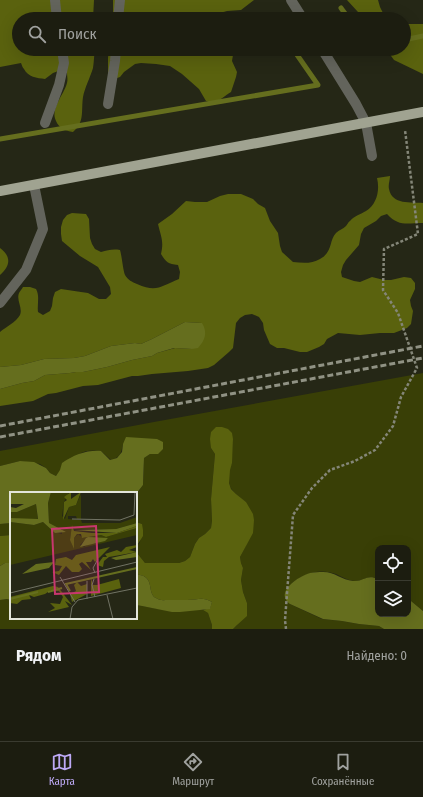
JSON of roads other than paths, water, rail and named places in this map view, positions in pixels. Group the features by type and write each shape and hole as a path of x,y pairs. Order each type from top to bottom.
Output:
{"main road":[{"path":"0,191 423,112"}],"street":[{"path":"55,0 57,12"},
{"path":"119,12 120,0"},
{"path":"290,0 298,12"},
{"path":"45,124 59,85 64,63 63,56"},
{"path":"108,104 115,56"},
{"path":"326,56 366,123 372,156"},
{"path":"0,303 26,270 43,229 34,185"}],"waterway":[{"path":"341,8 344,12"},
{"path":"411,39 423,36"},
{"path":"0,139 318,85 298,56"}],"railway":[{"path":"0,426 423,346"},
{"path":"0,437 423,358"}]}
